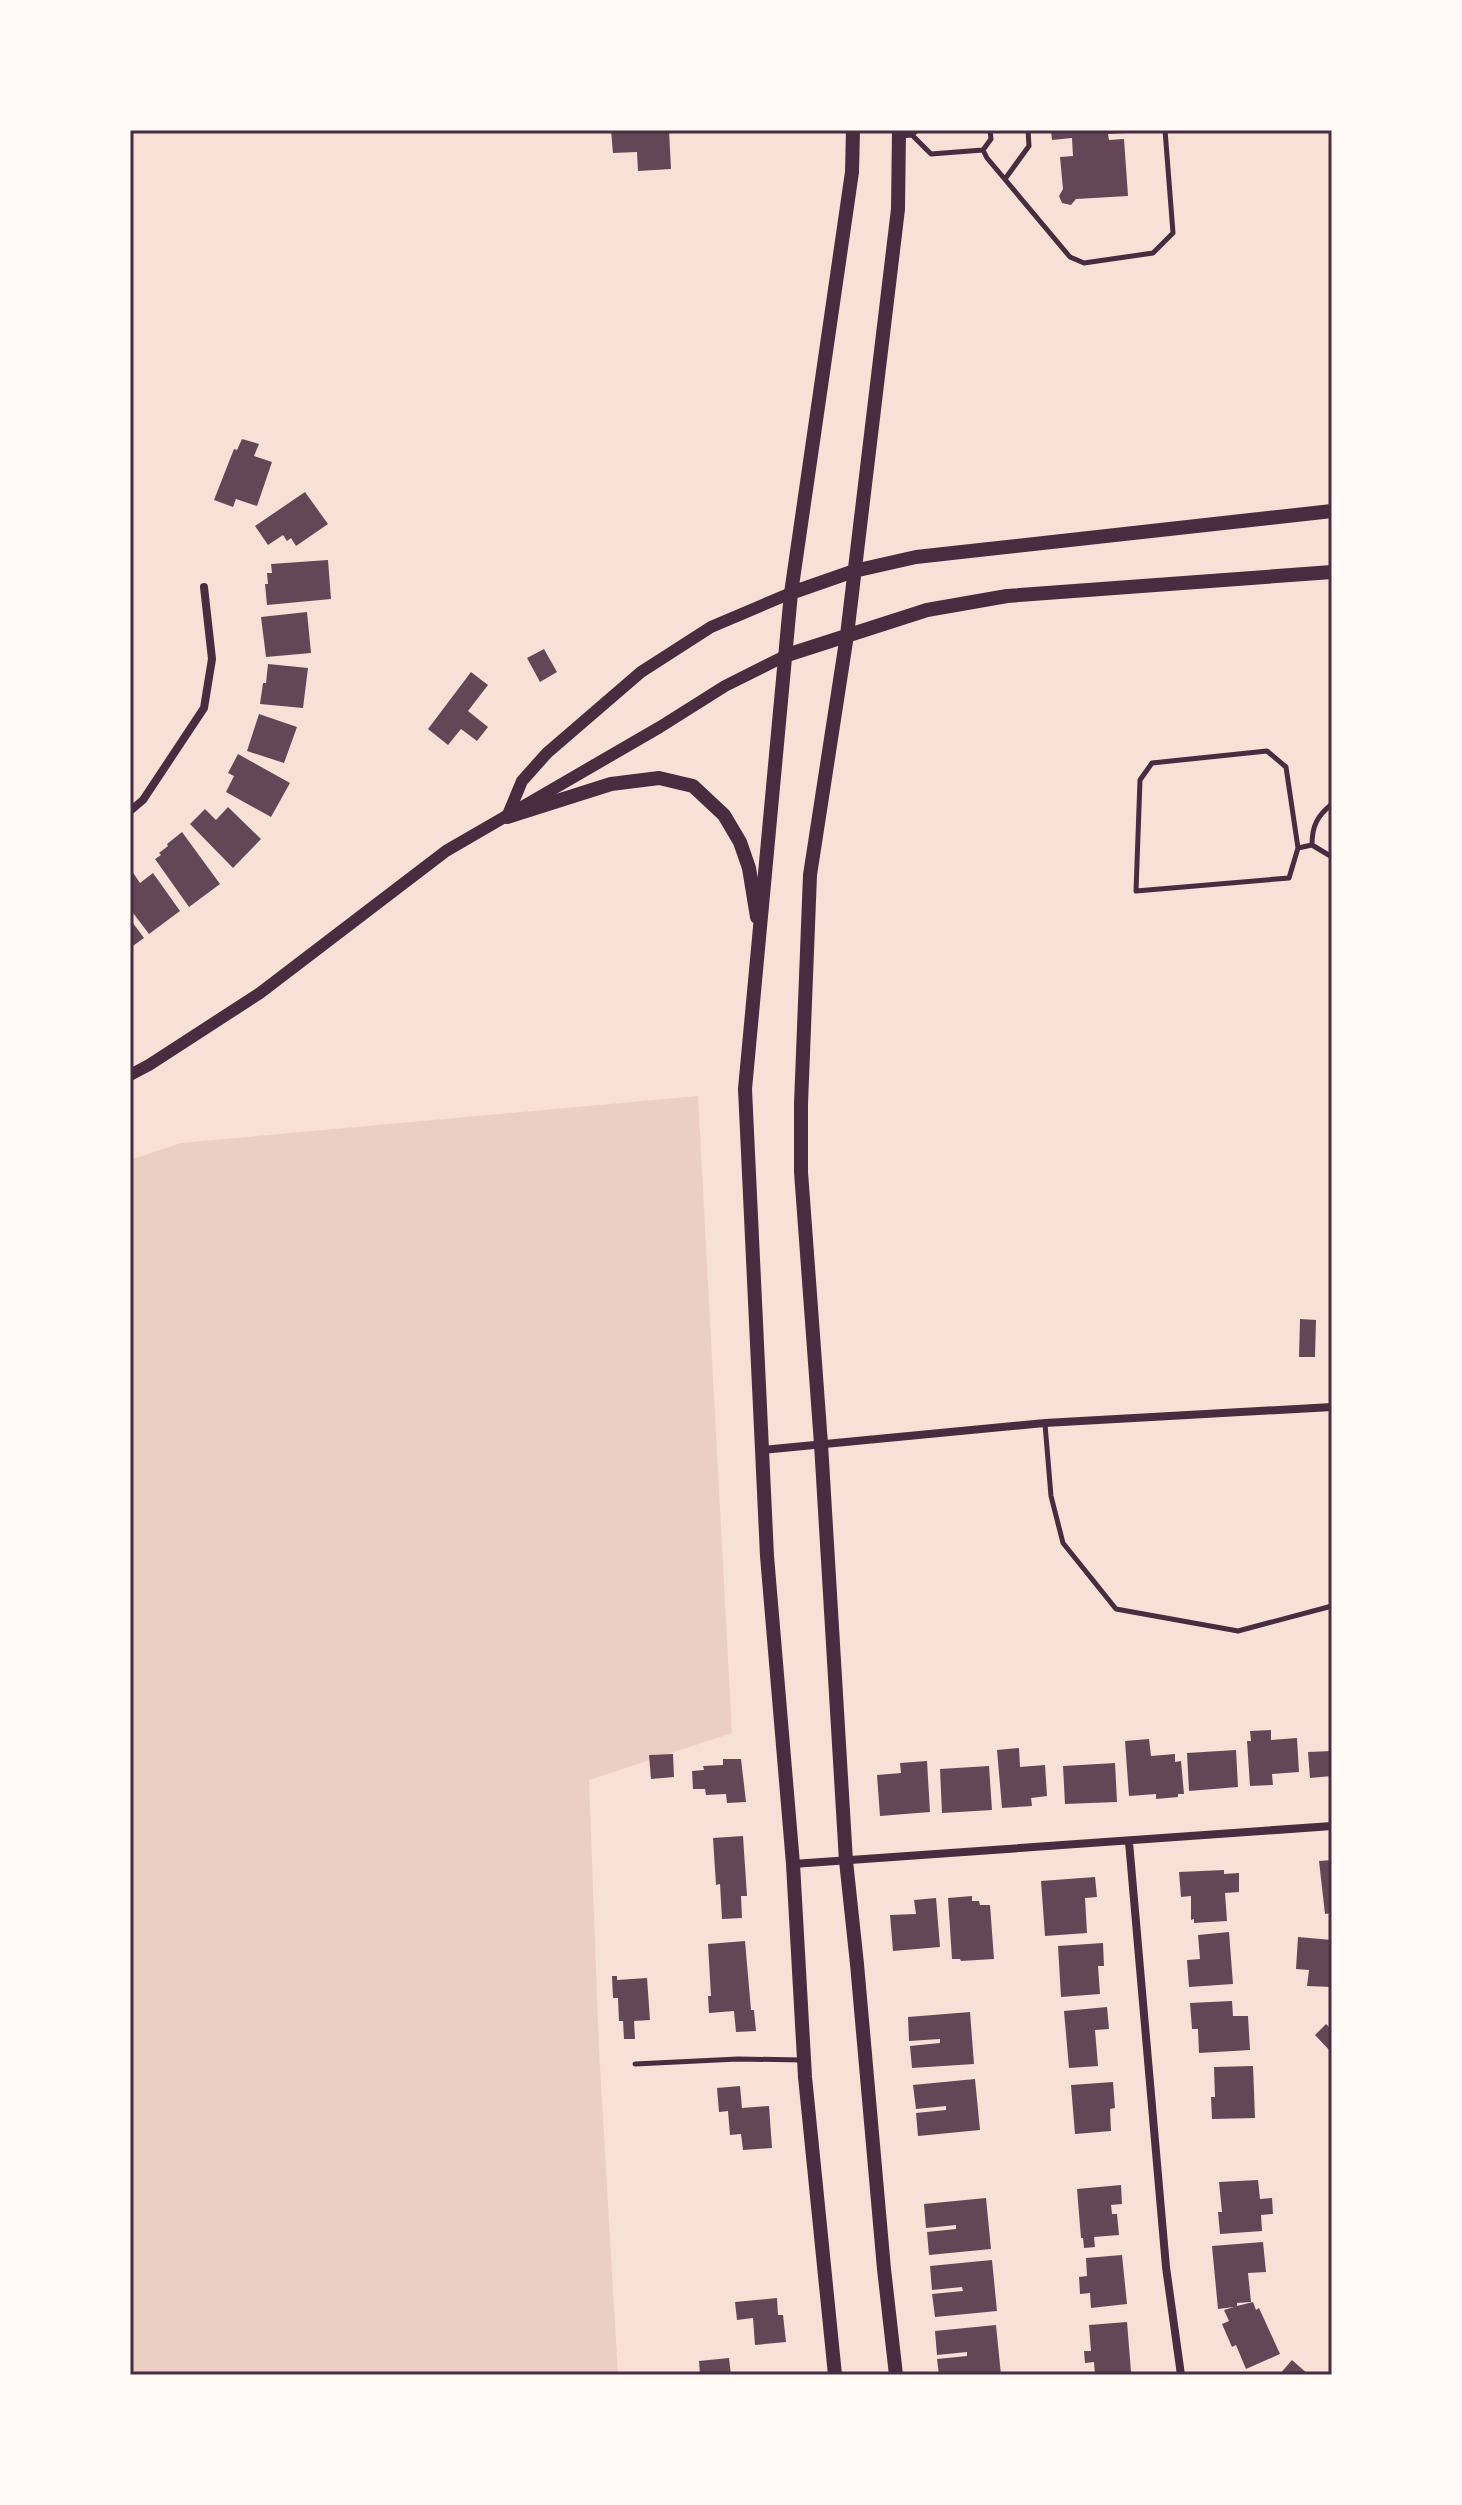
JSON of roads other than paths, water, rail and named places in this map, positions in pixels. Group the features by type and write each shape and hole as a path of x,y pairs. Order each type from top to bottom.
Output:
{"main road":[{"path":"835,2375 804,2060 793,1864 767,1556 745,1089 791,593 852,172 853,130"},
{"path":"896,2375 846,1861 801,1172 801,1104 810,875 847,635 906,133"},
{"path":"791,593 854,571 916,557 1332,511"},
{"path":"787,655 927,610 1007,596 1332,572"},
{"path":"507,817 611,784 659,778 693,786 724,815 740,842 749,868 760,937"}],"street":[{"path":"130,811 143,800 204,708 212,659 204,587"},
{"path":"507,817 522,781 547,753 641,672 711,627 791,593"},
{"path":"130,1075 260,993 446,851 725,686 787,655"},
{"path":"762,1450 1045,1423 1332,1407"},
{"path":"793,1864 1332,1826"},
{"path":"1129,1842 1166,2267 1181,2375"}],"lane":[{"path":"906,133 931,154 983,150 991,139 990,130"},
{"path":"1005,179 1029,146 1028,130"},
{"path":"983,150 1070,257 1084,263 1153,253 1173,233 1165,130"},
{"path":"1267,751 1286,767 1298,848 1289,878 1136,891 1140,780 1152,763 1267,751"},
{"path":"1312,845 1312,830 1320,813 1332,804"},
{"path":"1298,848 1312,845 1332,857"},
{"path":"1045,1423 1051,1496 1063,1543 1116,1609 1238,1631 1332,1606"},
{"path":"635,2064 738,2059 804,2060"}]}
